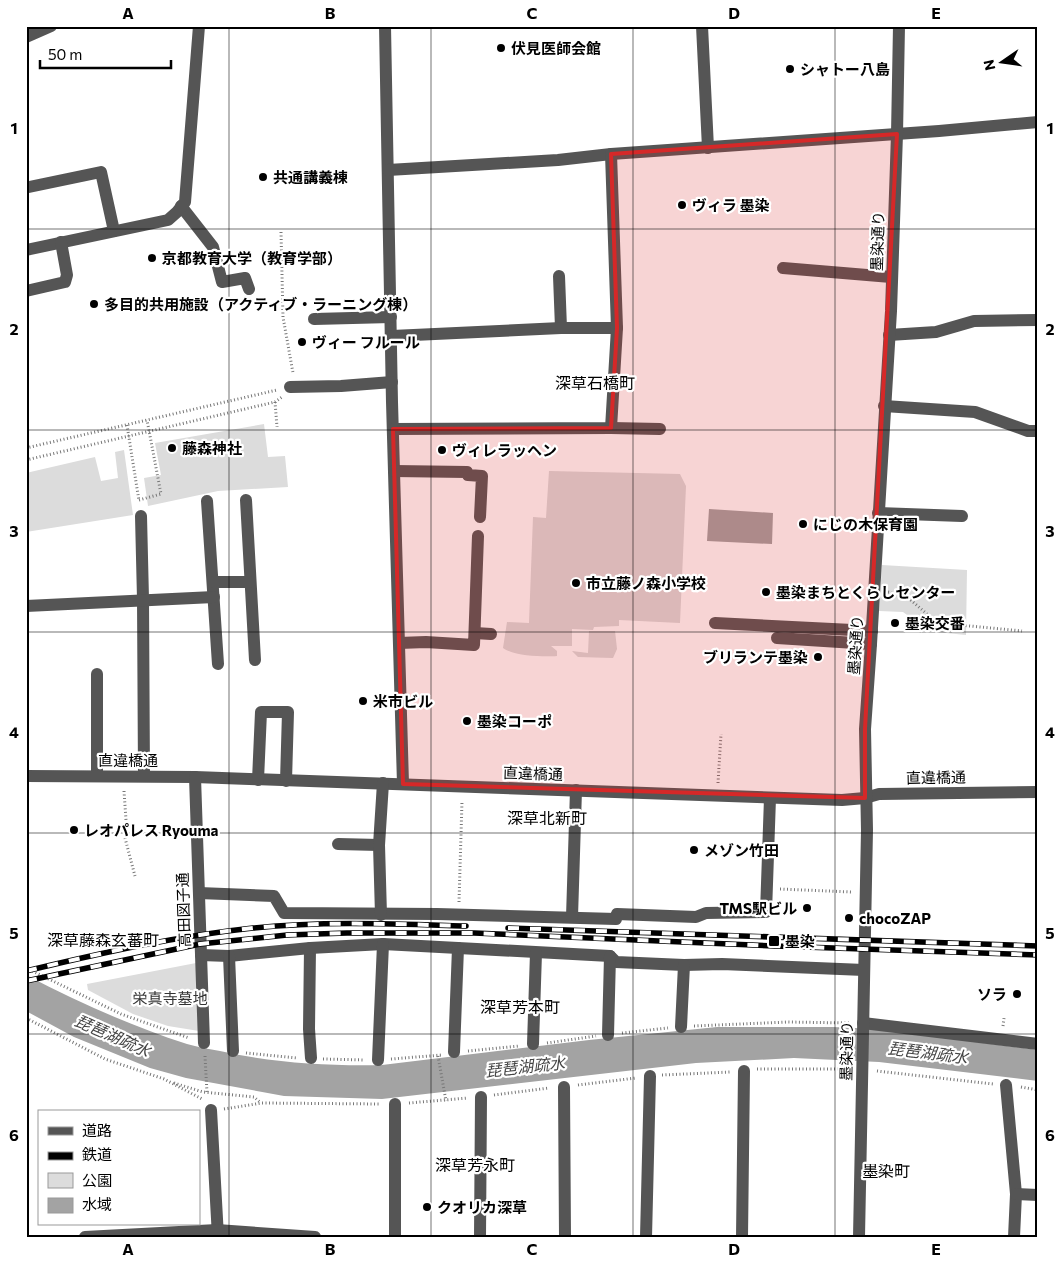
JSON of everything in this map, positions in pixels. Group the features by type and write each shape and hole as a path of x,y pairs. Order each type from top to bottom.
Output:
{"street":[{"path":"26,37 51,26"},
{"path":"26,250 168,220 182,206 185,202 199,26"},
{"path":"385,26 402,784"},
{"path":"702,26 708,148"},
{"name":"墨染通り","path":"859,1237 867,830 865,729 889,335 899,26"},
{"path":"388,170 558,160 611,154 1038,122"},
{"path":"879,128 897,134"},
{"path":"611,154 617,328 611,428"},
{"path":"29,187 101,172 114,231"},
{"path":"182,206 213,247 222,282 245,278 249,289"},
{"path":"26,291 66,282 67,274 61,242"},
{"path":"783,268 891,277"},
{"path":"559,276 560,328"},
{"path":"314,319 391,317"},
{"path":"889,335 936,332 974,321 1038,320"},
{"path":"392,336 560,328 617,328"},
{"path":"293,387 392,382"},
{"path":"884,406 975,412 1028,431 1038,431"},
{"path":"393,430 660,429"},
{"path":"394,471 468,472 468,475 482,476 480,517"},
{"path":"246,500 255,660"},
{"path":"207,502 218,664"},
{"path":"878,513 962,516"},
{"path":"141,516 144,776"},
{"path":"399,643 426,642 474,645 478,536"},
{"path":"213,582 250,582"},
{"path":"26,606 214,597"},
{"path":"715,623 872,637"},
{"path":"475,633 491,634"},
{"path":"778,638 872,637"},
{"path":"97,674 98,776"},
{"path":"258,780 261,712 288,712 286,781"},
{"name":"直違橋通","path":"26,776 195,777 842,800 865,798 879,794 1038,792"},
{"name":"高田図子通","path":"195,777 205,1049"},
{"path":"381,915 379,845 383,783"},
{"path":"572,917 576,790"},
{"path":"199,893 274,896 284,913 572,917 616,920 617,914 696,917 706,913 766,912 770,798"},
{"path":"338,844 379,845"},
{"path":"201,956 229,956 310,948 383,944 610,956 616,962 864,970"},
{"path":"378,1060 383,944"},
{"path":"310,948 309,1029 311,1058"},
{"path":"454,1052 458,948"},
{"path":"533,1044 536,953"},
{"path":"229,956 234,1051"},
{"path":"608,1035 610,956"},
{"path":"681,1027 684,965"},
{"path":"863,1024 1017,1035 1038,1044"},
{"path":"742,1237 744,1071"},
{"path":"646,1237 650,1076"},
{"path":"1006,1085 1016,1194 1014,1237"},
{"path":"564,1087 565,1237"},
{"path":"480,1237 481,1097"},
{"path":"395,1104 395,1237"},
{"path":"211,1110 217,1234"},
{"path":"1016,1194 1038,1195"},
{"path":"85,1237 217,1234 315,1237"}],"path":[{"path":"281,232 283,317 293,387"},
{"path":"26,460 276,402 293,387"},
{"path":"26,448 293,387"},
{"path":"276,402 277,427"},
{"path":"139,500 161,494 147,420"},
{"path":"127,425 141,516"},
{"path":"874,590 906,596 934,620 949,624 1022,631"},
{"path":"717,796 721,734"},
{"path":"122,776 126,820"},
{"path":"459,915 463,786"},
{"path":"126,838 135,876"},
{"path":"767,889 866,892"},
{"path":"26,968 121,1014 164,1030 205,1049 207,1091"},
{"path":"26,1018 105,1059 164,1080 207,1091 254,1097 262,1103"},
{"path":"446,1101 438,1057 454,1052 681,1027 788,1022 863,1024"},
{"path":"164,1080 206,1101 211,1110 262,1103 395,1104 446,1101 650,1076 744,1071 764,1068 862,1068 1038,1090"}],"highlighted area":[{"path":"897,134 865,729 865,798 403,784 393,429 611,428 617,328 611,154"}],"green space":[{"path":"264,424 268,457 285,456 288,487 218,491 148,506 144,478 161,475 155,443"},
{"path":"124,450 133,515 26,532 26,473 95,457 101,481 118,478 115,452"},
{"path":"549,471 680,474 686,486 680,623 619,620 619,626 594,627 593,630 572,629 572,646 551,646 557,651 557,656 514,653 503,648 507,622 529,623 533,517 546,518"},
{"path":"882,565 967,570 966,635 936,632 918,625 917,630 910,629 910,617 903,612 879,611"},
{"path":"589,631 615,631 617,649 613,658 578,657 572,651 588,653"},
{"name":"栄真寺墓地","path":"196,963 199,1031 168,1026 133,1014 88,990 87,984"}],"water":[{"path":"709,509 773,513 772,544 707,541"},
{"name":"琵琶湖疏水","path":"26,975 105,1013 166,1037 199,1047 280,1061 341,1065 382,1065 589,1040 717,1027 833,1027 878,1029 1038,1050 1038,1081 879,1062 794,1058 696,1063 382,1099 284,1096 186,1078 150,1068 74,1037 26,1011"}],"railway":[{"path":"26,971 139,946 253,928 333,924 466,926"},
{"path":"508,928 1038,946"},
{"path":"26,981 200,944 287,935 347,933 474,933 1038,955"}],"place":[{"name":"伏見医師会館","path":"501,48"},
{"name":"シャトー八島","path":"790,69"},
{"name":"共通講義棟","path":"263,177"},
{"name":"ヴィラ 墨染","path":"682,205"},
{"name":"京都教育大学（教育学部）","path":"152,258"},
{"name":"多目的共用施設（アクティブ・ラーニング棟）","path":"94,304"},
{"name":"ヴィー フルール","path":"302,342"},
{"name":"藤森神社","path":"172,448"},
{"name":"ヴィレラッヘン","path":"442,450"},
{"name":"にじの木保育園","path":"803,524"},
{"name":"市立藤ノ森小学校","path":"576,583"},
{"name":"墨染まちとくらしセンター","path":"766,592"},
{"name":"墨染交番","path":"895,623"},
{"name":"ブリランテ墨染","path":"818,657"},
{"name":"米市ビル","path":"363,701"},
{"name":"墨染コーポ","path":"467,721"},
{"name":"レオパレス Ryouma","path":"74,830"},
{"name":"メゾン竹田","path":"694,850"},
{"name":"TMS駅ビル","path":"807,908"},
{"name":"chocoZAP","path":"849,918"},
{"name":"墨染","path":"774,941"},
{"name":"ソラ","path":"1017,994"},
{"name":"クオリカ深草","path":"427,1207"}],"district":[{"name":"深草石橋町","path":"595,382"},
{"name":"深草北新町","path":"547,817"},
{"name":"深草藤森玄蕃町","path":"103,939"},
{"name":"深草芳本町","path":"520,1006"},
{"name":"深草芳永町","path":"475,1164"},
{"name":"墨染町","path":"886,1170"}]}
